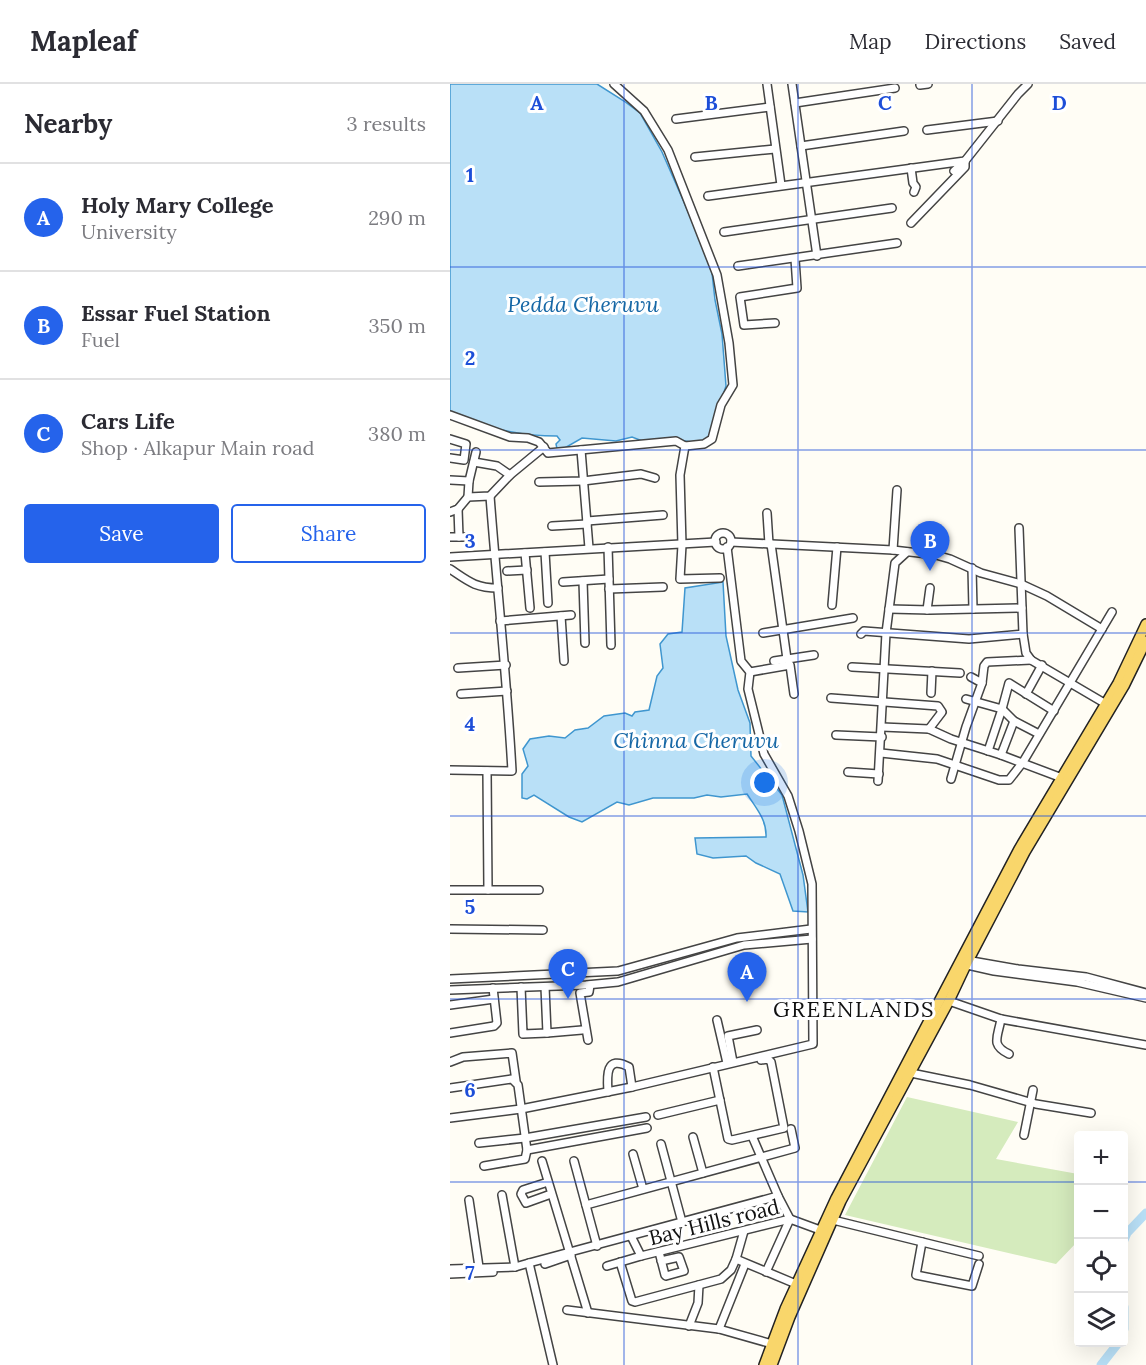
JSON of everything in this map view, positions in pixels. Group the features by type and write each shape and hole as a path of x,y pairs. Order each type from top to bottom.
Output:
{"main road":[{"path":"764,1365 820,1230 963,961 1019,849 1118,683 1146,624"},
{"path":"772,1365 790,1317 833,1220 949,1001 963,961 1124,686 1146,641"}],"street":[{"path":"450,415 510,437 528,438 539,442 548,453 676,441 685,446 704,444 712,439 722,405 733,385 729,343 717,275 668,150 644,111 614,84"},
{"path":"767,84 781,185"},
{"path":"792,84 817,256"},
{"path":"920,85 928,84"},
{"path":"954,171 965,161 1028,84"},
{"path":"795,104 895,88"},
{"path":"676,119 770,107"},
{"path":"927,129 998,121"},
{"path":"801,146 904,131"},
{"path":"695,157 775,149"},
{"path":"708,196 965,161"},
{"path":"911,223 965,167 965,161"},
{"path":"911,168 916,187 914,192"},
{"path":"724,231 892,208"},
{"path":"738,266 897,243"},
{"path":"775,322 744,326 740,297 797,288 795,259"},
{"path":"450,439 466,444 464,460 450,458"},
{"path":"685,446 680,475 682,545 680,579 720,578"},
{"path":"468,497 490,496 510,475 544,447"},
{"path":"581,450 589,548"},
{"path":"450,512 458,509 468,497 469,481 476,452"},
{"path":"474,462 497,466 510,475"},
{"path":"539,483 583,481 641,474 655,478"},
{"path":"450,480 469,481"},
{"path":"848,772 878,777 886,633 895,563 890,550 897,490"},
{"path":"450,770 512,771 506,665 500,621 490,496"},
{"path":"450,537 462,537 458,509"},
{"path":"767,513 787,659"},
{"path":"552,526 663,515"},
{"path":"1019,528 1023,634 1026,652 1031,660"},
{"path":"714,1069 730,1063 813,1044 811,929 813,897 807,861 788,796 764,754 748,689 750,672 741,661 729,545 728,535 723,533 717,536 716,542 720,548 729,545 770,544 890,550 943,557 981,573 1021,584 1047,596 1102,629"},
{"path":"450,557 716,542"},
{"path":"832,605 837,547"},
{"path":"608,548 611,645"},
{"path":"545,552 548,603"},
{"path":"895,563 907,552"},
{"path":"525,553 530,608"},
{"path":"972,568 973,609"},
{"path":"450,569 482,588 498,588"},
{"path":"507,571 527,570"},
{"path":"562,582 609,579"},
{"path":"583,581 585,643"},
{"path":"609,589 663,587"},
{"path":"927,610 930,588"},
{"path":"889,609 1022,608"},
{"path":"881,753 938,759 1005,781 1009,780 1023,762 1112,612"},
{"path":"500,621 571,615"},
{"path":"561,616 564,661"},
{"path":"763,633 853,618"},
{"path":"861,634 864,631 969,639 1023,634"},
{"path":"774,661 814,655"},
{"path":"951,779 987,662 1031,660 1106,704"},
{"path":"458,668 506,665"},
{"path":"750,672 790,665 794,694"},
{"path":"1026,694 1042,665"},
{"path":"852,667 960,673"},
{"path":"931,693 932,671"},
{"path":"971,677 982,683"},
{"path":"988,751 1009,683 1054,711"},
{"path":"460,694 507,690"},
{"path":"831,698 939,706 942,712 929,729"},
{"path":"966,699 1002,709 1014,721 1039,734"},
{"path":"1001,755 1014,721"},
{"path":"882,728 929,729 961,743 1023,762 1062,778"},
{"path":"836,735 882,737"},
{"path":"487,771 488,890"},
{"path":"450,890 539,890"},
{"path":"450,928 543,930"},
{"path":"450,979 622,970 737,938 811,929"},
{"path":"450,990 590,985 625,980 744,945 812,939"},
{"path":"963,961 999,969 1076,979 1132,992 1146,998"},
{"path":"622,970 625,980"},
{"path":"588,1040 580,993 590,992 590,985"},
{"path":"521,987 523,1034 582,1030"},
{"path":"545,987 547,1033"},
{"path":"450,1033 494,1026 497,1023 493,988"},
{"path":"1132,992 1146,993"},
{"path":"450,1005 494,999"},
{"path":"949,1001 1001,1018 1146,1045"},
{"path":"1001,1018 997,1045 999,1049 1009,1054"},
{"path":"717,1020 730,1063"},
{"path":"730,1063 728,1036 757,1030"},
{"path":"450,1062 463,1057 512,1053 527,1150 525,1159 484,1166"},
{"path":"450,1118 521,1109 714,1069 768,1059 785,1126 782,1129 729,1140 714,1069"},
{"path":"608,1092 607,1071 614,1064 629,1067 632,1087"},
{"path":"911,1073 970,1085 1031,1102 1091,1113"},
{"path":"450,1088 512,1079 516,1081"},
{"path":"1024,1135 1033,1090"},
{"path":"658,1115 720,1100"},
{"path":"479,1143 525,1138 646,1117"},
{"path":"527,1150 647,1128"},
{"path":"586,1205 795,1148 791,1129"},
{"path":"752,1136 789,1219 766,1272"},
{"path":"693,1137 703,1173"},
{"path":"661,1144 682,1222"},
{"path":"633,1154 643,1190"},
{"path":"542,1161 588,1313"},
{"path":"574,1161 597,1246"},
{"path":"548,1182 523,1190 521,1194 526,1203 551,1194"},
{"path":"502,1195 515,1266"},
{"path":"631,1236 778,1196"},
{"path":"469,1200 480,1267"},
{"name":"Bay Hills road","path":"530,1266 631,1236 641,1256 789,1219 820,1230"},
{"path":"833,1220 922,1242 979,1260 972,1286 916,1275 922,1242"},
{"path":"620,1262 632,1301 699,1285 726,1276 736,1259 744,1231"},
{"path":"659,1252 662,1261"},
{"path":"607,1266 641,1256"},
{"path":"736,1259 796,1284"},
{"path":"719,1329 745,1264"},
{"path":"450,1269 530,1266"},
{"path":"450,1274 530,1266"},
{"path":"530,1266 553,1365"},
{"path":"689,1326 698,1303 699,1285"},
{"path":"567,1310 719,1329 772,1344"}],"green space":[{"path":"907,1097 1018,1122 996,1159 1074,1173 1074,1245 1056,1264 845,1215"}],"water":[{"name":"Pedda Cheruvu","path":"450,84 597,84 640,113 662,152 711,264 722,334 726,386 711,432 706,440 697,443 674,439 645,442 632,437 616,441 582,438 563,449 557,449 556,444 560,440 557,436 502,430 450,411"},
{"name":"Chinna Cheruvu","path":"723,582 726,636 738,690 750,723 751,756 782,795 803,875 808,912 793,911 780,874 746,856 713,858 697,854 695,838 766,837 763,820 747,794 721,797 707,795 694,798 653,798 629,805 617,802 582,822 569,817 534,795 527,799 522,798 522,774 528,766 523,749 530,739 549,736 565,738 575,730 588,728 604,716 625,713 632,716 635,712 649,710 657,676 663,668 660,644 668,634 682,632 685,588"}],"waterway":[{"path":"1124,1239 1127,1233 1146,1213"},
{"path":"1101,1365 1115,1347"}],"place":[{"name":"Essar Fuel Station","path":"930,571"},
{"name":"Cars Life","path":"568,999"},
{"name":"Holy Mary College","path":"747,1002"}],"district":[{"name":"GREENLANDS","path":"854,1009"}]}
